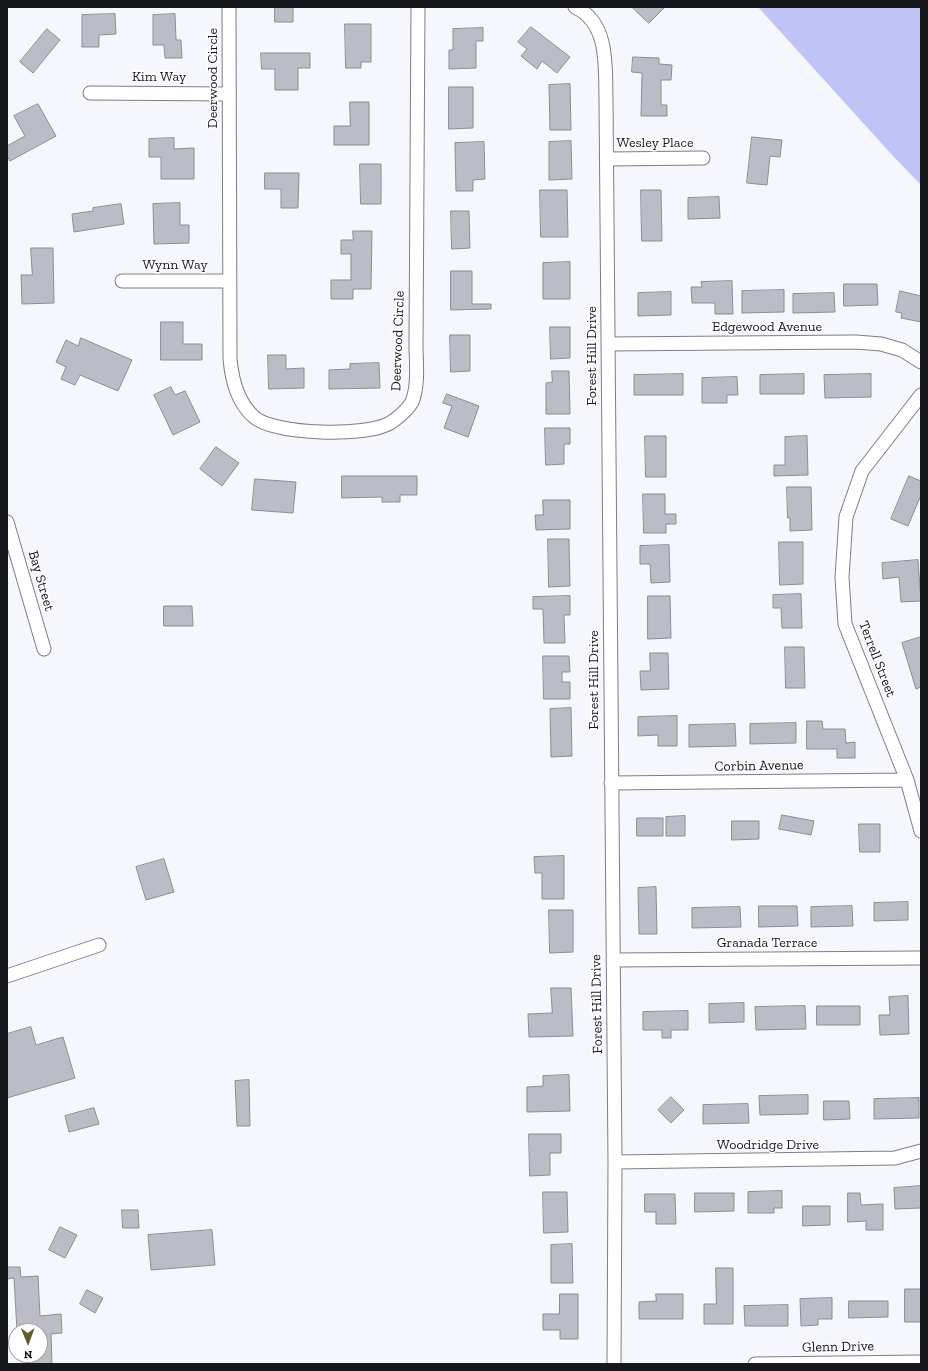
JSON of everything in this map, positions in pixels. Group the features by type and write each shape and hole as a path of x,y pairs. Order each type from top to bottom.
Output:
{"street":[{"name":"Deerwood Circle","path":"229,7 229,281 230,359 232,381 243,403 254,417 270,426 296,430 328,432 369,430 390,424 412,402 415,382 416,344 418,7"},
{"name":"Forest Hill Drive","path":"576,7 591,20 601,34 604,62 607,159 615,1162 614,1364"},
{"name":"Kim Way","path":"90,93 228,94"},
{"name":"Wesley Place","path":"607,159 703,158"},
{"name":"Wynn Way","path":"122,281 229,281"},
{"name":"Edgewood Avenue","path":"608,344 856,342 881,344 902,350 921,362"},
{"name":"Terrell Street","path":"921,395 862,471 846,517 842,577 845,624 906,780 921,831"},
{"name":"Bay Street","path":"7,522 44,649"},
{"name":"Corbin Avenue","path":"611,783 906,780"},
{"path":"7,976 99,945"},
{"name":"Granada Terrace","path":"613,960 921,958"},
{"name":"Woodridge Drive","path":"615,1162 895,1158 921,1151"},
{"name":"Glenn Drive","path":"755,1364 921,1362"}],"shaded area":[{"path":"758,7 921,7 921,185 893,156"}],"building":[{"path":"275,7 293,7 293,22 275,22"},
{"path":"632,7 665,7 649,23"},
{"path":"115,14 116,34 99,35 99,47 82,47 82,15"},
{"path":"175,14 176,40 181,40 182,58 165,58 164,45 153,45 153,15"},
{"path":"345,24 371,24 371,62 361,62 361,68 346,68"},
{"path":"531,27 570,57 557,73 542,61 537,69 521,56 527,49 518,42"},
{"path":"483,28 483,41 476,41 476,68 449,69 449,50 453,50 453,29"},
{"path":"47,29 60,40 33,73 20,62"},
{"path":"261,53 310,53 310,68 298,68 298,90 275,90 275,69 262,69"},
{"path":"633,57 659,58 659,64 672,65 671,80 661,80 661,105 667,105 667,116 641,116 642,73 632,72"},
{"path":"570,84 571,130 550,130 549,85"},
{"path":"449,87 473,87 473,128 449,129"},
{"path":"350,102 369,102 369,145 334,145 334,126 350,126"},
{"path":"38,104 56,136 10,161 7,156 7,146 25,136 14,116"},
{"path":"752,137 782,140 780,157 770,156 767,185 747,183"},
{"path":"174,138 174,149 194,148 194,179 161,179 161,157 149,157 149,139"},
{"path":"571,141 572,179 549,180 549,142"},
{"path":"484,142 485,179 473,180 473,191 456,191 455,143"},
{"path":"360,164 381,164 381,204 361,204"},
{"path":"265,173 299,173 298,208 281,208 281,189 265,189"},
{"path":"540,190 567,190 568,237 541,237"},
{"path":"641,190 661,190 662,241 642,241"},
{"path":"719,197 720,218 688,219 688,198"},
{"path":"180,203 180,225 189,225 189,243 154,244 153,204"},
{"path":"121,204 124,224 74,232 72,214 93,211 93,208"},
{"path":"451,211 469,211 470,248 452,249"},
{"path":"353,231 372,231 371,289 353,289 353,299 331,299 331,280 351,280 351,254 341,254 341,240 353,240"},
{"path":"31,248 53,248 54,303 22,304 21,275 32,275"},
{"path":"570,262 570,299 543,299 543,263"},
{"path":"451,271 472,271 472,304 491,304 491,309 451,310"},
{"path":"732,281 733,314 715,314 715,303 692,303 691,287 702,287 701,282"},
{"path":"844,284 877,284 878,305 844,306"},
{"path":"784,290 784,312 742,313 742,291"},
{"path":"900,291 921,296 921,322 901,318 902,313 896,312"},
{"path":"671,292 671,315 638,316 638,293"},
{"path":"834,293 835,312 793,313 793,294"},
{"path":"161,322 183,322 183,344 202,344 202,360 161,360"},
{"path":"550,327 570,327 570,358 551,359"},
{"path":"450,335 470,335 470,371 451,372"},
{"path":"81,338 132,360 118,391 80,375 75,385 61,379 66,367 56,362 66,340 78,346"},
{"path":"268,355 286,355 286,369 304,368 304,388 269,389"},
{"path":"379,363 380,388 329,389 329,370 350,369 350,364"},
{"path":"552,371 569,371 570,414 546,414 546,383 552,382"},
{"path":"683,374 683,395 634,395 634,375"},
{"path":"804,374 804,394 760,394 760,375"},
{"path":"871,374 871,397 825,398 824,375"},
{"path":"737,377 738,395 727,395 727,403 702,403 702,378"},
{"path":"171,387 175,395 185,391 200,422 173,435 154,395"},
{"path":"447,394 479,406 468,437 444,428 452,406 443,403"},
{"path":"545,428 570,428 570,444 564,444 564,464 546,465"},
{"path":"645,436 666,436 666,477 646,477"},
{"path":"807,436 808,475 774,476 774,465 785,465 785,437"},
{"path":"216,447 239,463 222,486 200,469"},
{"path":"342,476 417,476 417,495 400,495 400,502 382,502 382,497 342,498"},
{"path":"909,476 921,481 921,495 908,526 891,519"},
{"path":"255,479 296,482 293,513 252,510"},
{"path":"787,487 811,487 812,530 790,531"},
{"path":"643,494 665,494 665,514 676,514 676,524 666,524 666,533 644,533"},
{"path":"543,500 570,500 570,529 536,530 535,515 543,515"},
{"path":"548,539 569,539 570,586 549,587"},
{"path":"779,542 803,542 803,584 780,585"},
{"path":"669,545 670,582 651,583 650,564 640,564 640,546"},
{"path":"918,560 921,601 901,602 899,577 883,579 882,563"},
{"path":"801,594 802,628 782,628 781,608 773,608 773,595"},
{"path":"570,596 570,615 564,615 565,643 544,643 543,609 533,609 533,597"},
{"path":"648,596 670,596 671,638 648,639"},
{"path":"164,606 192,606 193,626 164,626"},
{"path":"921,637 921,687 916,689 902,643"},
{"path":"785,647 804,647 805,688 786,688"},
{"path":"650,653 668,653 669,689 641,690 640,671 650,671"},
{"path":"543,656 569,656 570,672 562,672 562,682 570,682 570,699 544,699"},
{"path":"571,708 572,756 551,757 550,709"},
{"path":"677,716 677,746 658,746 658,735 638,736 638,717"},
{"path":"807,721 822,721 823,729 845,729 846,743 855,742 855,758 837,758 837,749 807,749"},
{"path":"796,723 796,743 750,744 750,724"},
{"path":"735,724 736,746 689,747 689,725"},
{"path":"782,815 814,821 811,835 779,829"},
{"path":"685,816 685,836 666,836 666,817"},
{"path":"637,818 663,818 663,836 637,836"},
{"path":"732,821 759,821 759,839 732,840"},
{"path":"859,824 880,824 880,852 860,852"},
{"path":"564,856 564,899 542,899 542,873 535,873 534,857"},
{"path":"164,859 174,892 146,900 136,867"},
{"path":"656,887 657,934 639,934 638,888"},
{"path":"908,902 908,920 874,921 874,903"},
{"path":"759,906 797,906 798,926 759,927"},
{"path":"852,906 853,926 811,927 811,907"},
{"path":"740,907 741,927 692,928 692,908"},
{"path":"549,910 573,910 573,952 550,953"},
{"path":"551,988 571,988 573,1036 529,1037 528,1014 552,1013"},
{"path":"908,996 909,1034 880,1035 879,1015 890,1015 889,997"},
{"path":"744,1003 744,1022 709,1023 709,1004"},
{"path":"805,1006 806,1029 756,1030 755,1007"},
{"path":"817,1006 860,1006 860,1025 817,1025"},
{"path":"688,1011 688,1030 671,1030 671,1038 662,1038 662,1030 643,1030 643,1012"},
{"path":"31,1027 36,1045 63,1037 75,1078 7,1098 7,1034"},
{"path":"569,1075 570,1111 527,1112 527,1087 543,1086 543,1076"},
{"path":"249,1080 250,1126 237,1126 235,1081"},
{"path":"808,1095 808,1114 760,1115 759,1096"},
{"path":"671,1097 684,1110 671,1123 658,1110"},
{"path":"919,1098 919,1118 874,1119 874,1099"},
{"path":"824,1101 849,1101 850,1119 824,1120"},
{"path":"748,1104 749,1123 703,1124 703,1105"},
{"path":"94,1108 99,1124 69,1132 65,1116"},
{"path":"529,1134 561,1134 561,1153 550,1153 550,1175 530,1176"},
{"path":"921,1186 921,1208 895,1209 894,1188"},
{"path":"782,1191 782,1208 774,1208 774,1213 748,1213 748,1192"},
{"path":"543,1192 567,1192 568,1232 544,1233"},
{"path":"695,1193 734,1193 734,1211 695,1212"},
{"path":"848,1193 860,1193 861,1205 883,1204 883,1230 866,1230 866,1221 848,1222"},
{"path":"645,1194 675,1194 676,1224 656,1224 656,1212 645,1212"},
{"path":"803,1206 830,1206 830,1225 803,1226"},
{"path":"122,1210 138,1210 139,1228 123,1228"},
{"path":"60,1227 77,1235 65,1258 49,1250"},
{"path":"212,1230 215,1265 151,1270 148,1235"},
{"path":"572,1244 573,1283 551,1283 551,1245"},
{"path":"7,1267 20,1267 21,1277 38,1276 40,1316 61,1314 62,1333 51,1334 52,1364 29,1364 48,1363 48,1323 17,1323 14,1278 7,1279"},
{"path":"716,1268 733,1268 733,1324 704,1324 704,1304 716,1304"},
{"path":"905,1289 921,1289 921,1322 905,1322"},
{"path":"87,1290 103,1298 95,1313 80,1304"},
{"path":"560,1294 578,1294 578,1339 560,1339 560,1330 543,1330 543,1314 559,1314"},
{"path":"656,1294 683,1294 683,1319 639,1319 639,1302 656,1301"},
{"path":"832,1298 832,1319 818,1319 818,1325 801,1326 800,1299"},
{"path":"849,1301 888,1301 888,1317 849,1318"},
{"path":"788,1305 788,1326 745,1326 744,1306"}]}
